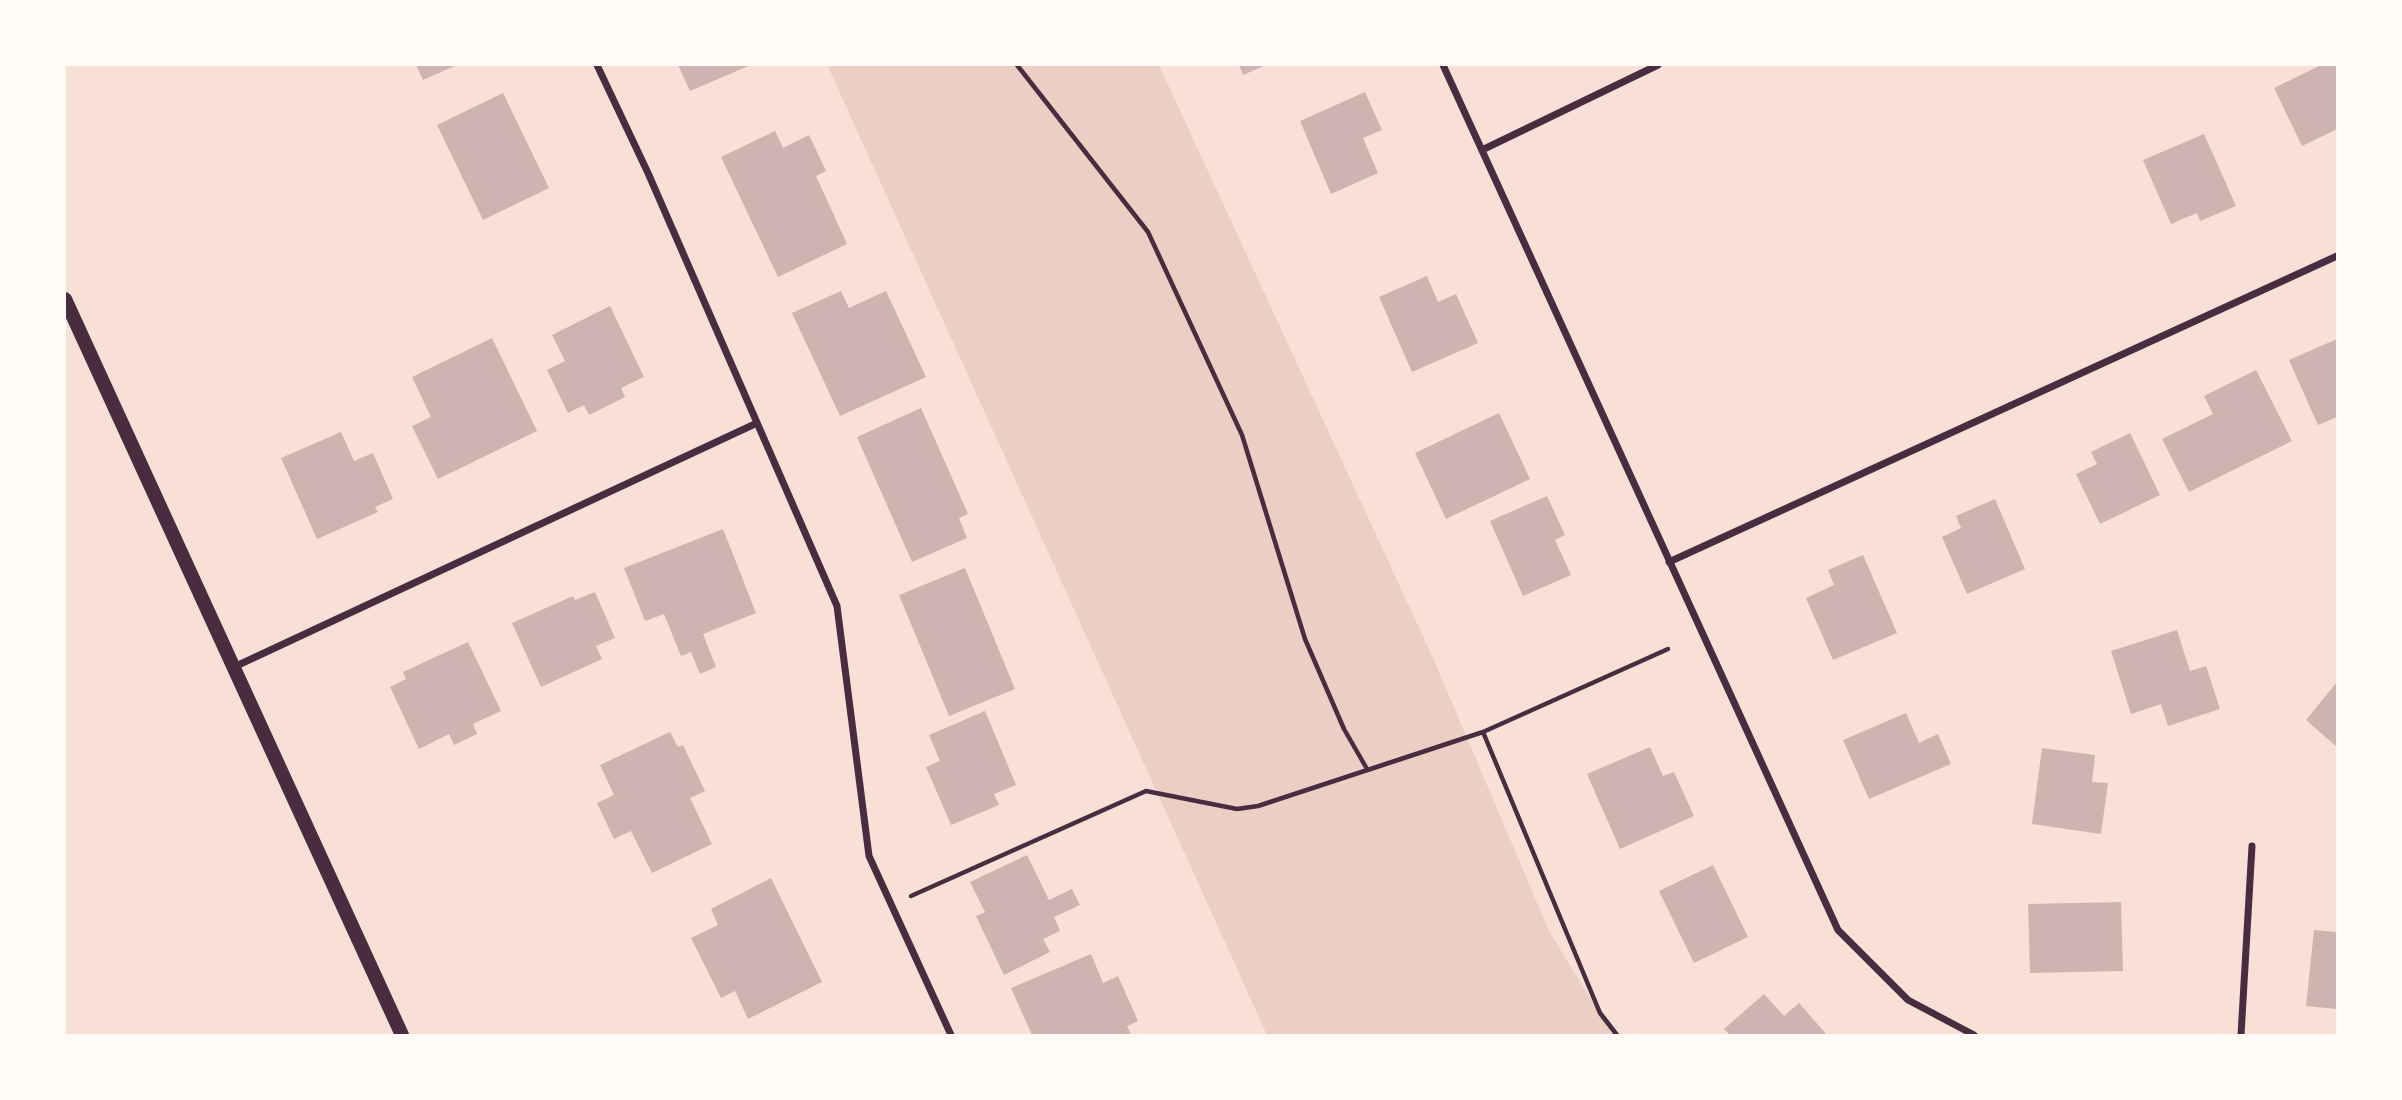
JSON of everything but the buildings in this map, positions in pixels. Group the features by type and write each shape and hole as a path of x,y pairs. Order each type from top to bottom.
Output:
{"main road":[{"path":"65,299 402,1035"}],"street":[{"path":"597,65 648,173 836,606 869,856 951,1035"},
{"path":"1443,65 1838,930 1908,1000 1974,1035"},
{"path":"1482,150 1658,65"},
{"path":"1669,562 2337,256"},
{"path":"234,667 757,423"},
{"path":"2241,1035 2252,846"}],"path":[{"path":"1017,65 1148,232 1242,435 1305,639 1344,729 1367,769"},
{"path":"891,905 1146,791 1237,809 1258,806 1483,732 1668,649"},
{"path":"1483,732 1600,1013 1617,1035"}],"shaded area":[{"path":"829,65 1159,65 1434,660 1549,931 1613,1035 1267,1035"}]}
